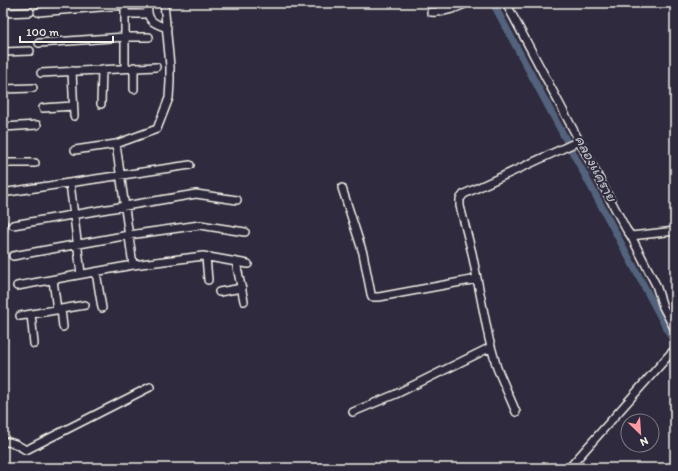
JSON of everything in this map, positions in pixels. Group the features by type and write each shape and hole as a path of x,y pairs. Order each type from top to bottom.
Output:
{"street":[{"path":"75,150 116,144 157,129 169,98 170,66 164,3"},
{"path":"438,3 442,11"},
{"path":"431,12 449,10 467,3"},
{"path":"506,3 656,284 663,307 675,330"},
{"path":"38,12 79,6 125,4 148,8"},
{"path":"125,4 125,68"},
{"path":"148,8 151,21 166,28"},
{"path":"126,14 148,8"},
{"path":"3,13 30,12"},
{"path":"39,43 125,37 148,37"},
{"path":"3,52 30,51"},
{"path":"41,74 102,69 156,67"},
{"path":"134,68 134,89"},
{"path":"101,104 102,69"},
{"path":"72,71 74,116"},
{"path":"3,89 33,88"},
{"path":"43,108 73,106"},
{"path":"3,127 37,125"},
{"path":"516,412 497,368 491,347 460,206 460,199 464,194 579,141"},
{"path":"116,144 133,266"},
{"path":"3,164 35,163"},
{"path":"8,192 190,165"},
{"path":"70,183 81,274"},
{"path":"342,188 362,253 372,297 477,279"},
{"path":"13,225 196,194 238,200"},
{"path":"3,223 3,231"},
{"path":"13,256 200,224 245,232"},
{"path":"631,236 675,231"},
{"path":"17,286 81,274 203,256 248,264"},
{"path":"206,257 208,280"},
{"path":"236,262 244,301"},
{"path":"96,272 102,308"},
{"path":"53,280 63,327"},
{"path":"219,292 242,288"},
{"path":"20,316 86,305"},
{"path":"30,314 34,344"},
{"path":"354,412 396,394 491,347"},
{"path":"569,468 672,352"},
{"path":"3,442 16,444 26,450 150,387"}],"waterway":[{"name":"คลองเเคราย","path":"493,3 675,344"}]}
